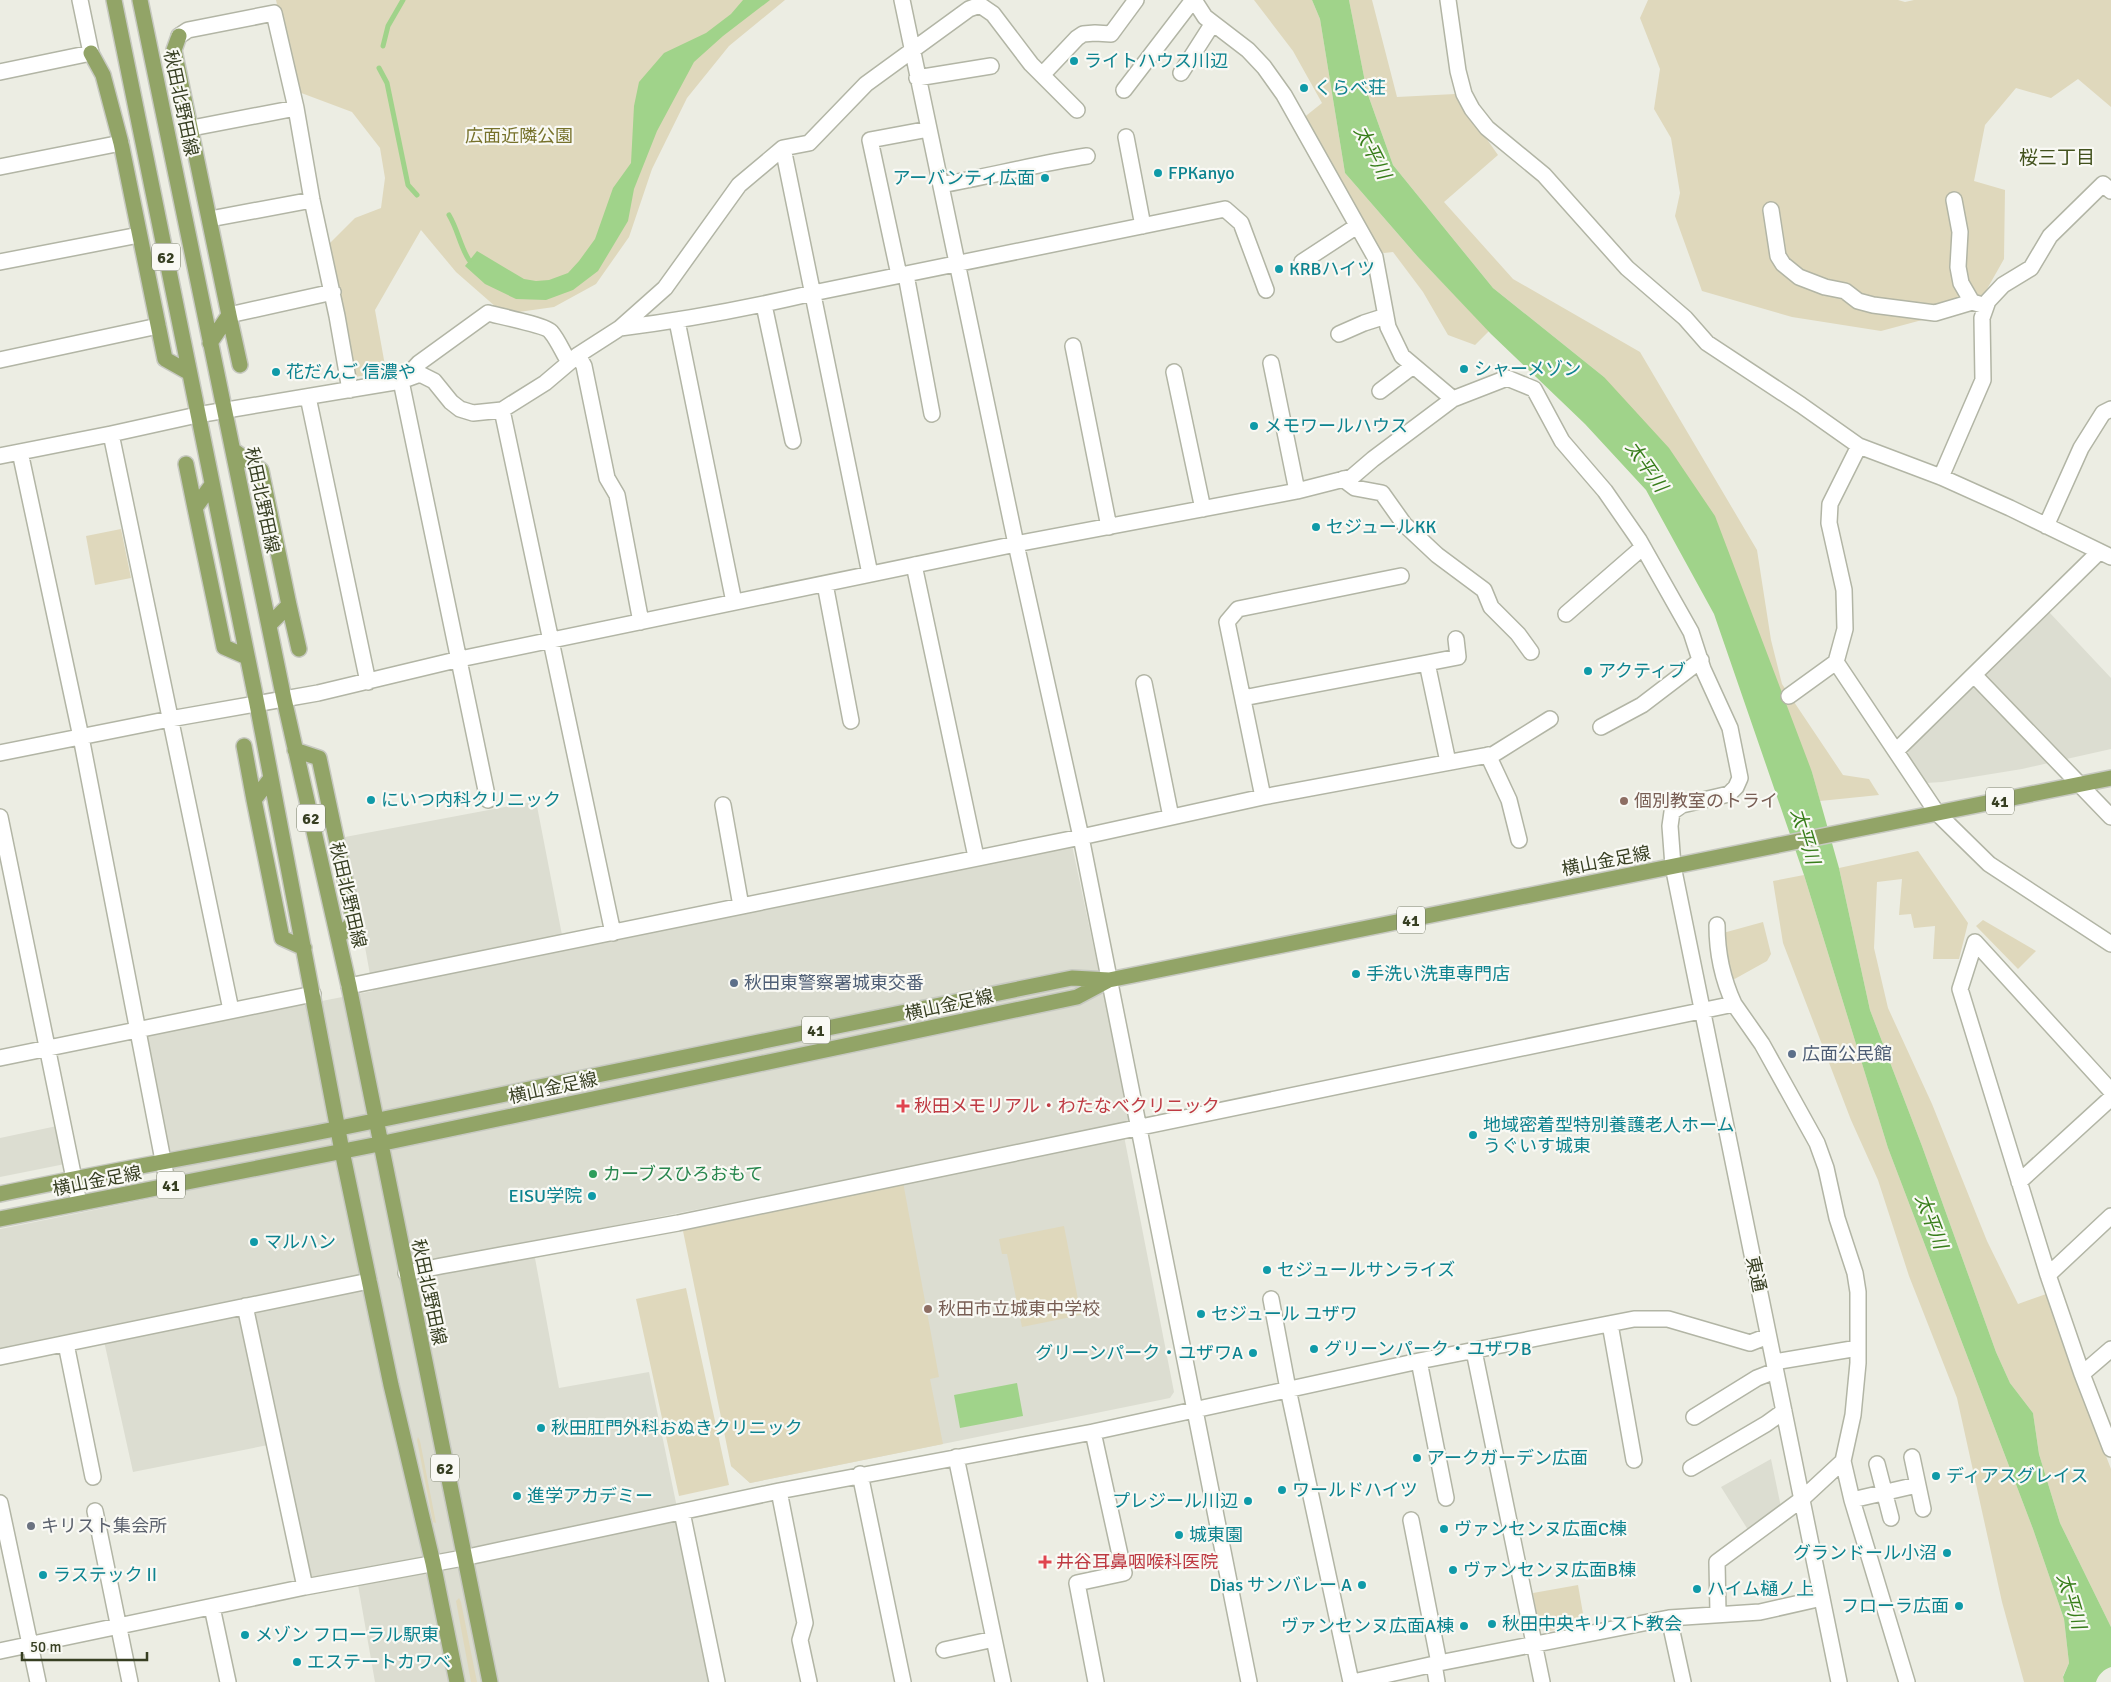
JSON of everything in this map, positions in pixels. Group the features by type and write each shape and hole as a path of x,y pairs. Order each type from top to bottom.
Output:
{"main road":[{"name":"62","path":"114,0 211,486 257,704 342,1151 391,1385 433,1563 457,1682"},
{"name":"秋田北野田線","path":"140,0 284,699 349,986 374,1120 490,1682"},
{"path":"179,36 174,50 192,128 240,365"},
{"path":"91,53 103,75 121,143 165,359 188,372"},
{"path":"210,343 229,315"},
{"path":"233,450 261,470 299,650"},
{"path":"186,464 224,647 247,658"},
{"path":"195,508 211,486"},
{"path":"269,625 289,605"},
{"path":"244,746 282,938 304,948"},
{"path":"295,750 319,758 354,922 338,936"},
{"path":"254,800 271,778"},
{"name":"横山金足線","path":"0,1194 74,1178 338,1128 1072,978 1109,980 2111,778"},
{"name":"横山金足線","path":"0,1219 379,1144 1078,997 1109,980"},
{"path":"746,1044 751,1066"}],"street":[{"path":"0,72 91,53 80,0"},
{"path":"902,0 1016,544 1081,837 1249,1682"},
{"path":"1042,75 1083,34 1111,34 1136,0"},
{"path":"1124,90 1194,0 1205,17 1248,50 1264,67 1284,95 1375,257 1388,327 1402,356 1454,399"},
{"path":"1448,0 1458,71 1464,94 1472,109 1487,128 1544,176 1626,268 1685,318 1707,343 1859,446 1941,477 2105,555 1974,675 1896,751"},
{"path":"0,456 197,415 402,381 420,374 434,381 451,402 460,408 473,413 502,410 545,383 573,358 620,328 665,288 740,186 782,148 809,143 866,84 912,49 982,2 1031,64 1077,110"},
{"path":"179,36 188,30 274,12 296,108 312,200 333,292 350,390"},
{"path":"1181,73 1213,23"},
{"path":"917,78 991,66"},
{"path":"192,128 296,108"},
{"path":"929,129 870,140 903,275 932,414"},
{"path":"1126,136 1144,226"},
{"path":"0,167 121,143"},
{"path":"782,148 870,574"},
{"path":"941,185 1006,172 1025,166 1086,156"},
{"path":"1771,210 1778,256 1783,264 1799,277 1825,287 1845,291 1858,301 1892,308 1935,313 1979,304 2003,285 2031,268 2050,236 2103,184 2111,191"},
{"path":"210,218 312,200"},
{"path":"1941,477 1983,380 1982,318 1979,304 1961,283 1958,267 1960,232 1954,200"},
{"path":"620,328 677,321 764,305 813,293 1226,209 1240,223 1266,290"},
{"path":"1302,262 1357,226"},
{"path":"0,262 139,235"},
{"path":"229,315 333,292"},
{"path":"764,305 793,441"},
{"path":"402,381 419,363 488,313 524,324 534,323 550,330 573,358 584,366 607,478 617,495 641,622"},
{"path":"1339,334 1386,316"},
{"path":"677,321 734,602"},
{"path":"0,360 158,326"},
{"path":"1073,346 1109,527"},
{"path":"1271,363 1297,491"},
{"path":"1380,391 1413,366"},
{"path":"1174,372 1203,509"},
{"path":"0,754 170,719 368,682 460,659 1016,544 1297,491 1352,477 1373,459 1454,399 1507,378 1534,389 1562,440 1605,491 1643,547 1691,632 1701,660 1642,705 1601,727"},
{"path":"402,381 488,800"},
{"path":"308,397 368,682"},
{"path":"2046,526 2081,448 2103,413 2111,409"},
{"path":"502,410 552,640 612,933"},
{"path":"111,434 231,1010"},
{"path":"1789,696 1836,662 1845,629 1844,590 1829,523 1830,504 1859,446"},
{"path":"20,452 81,737 159,1148 168,1186"},
{"path":"1343,479 1355,488 1382,493 1404,524 1437,555 1484,590 1490,608 1518,634 1531,652"},
{"path":"1566,614 1643,547"},
{"path":"914,565 976,857"},
{"path":"1264,797 1227,622 1238,609 1401,576"},
{"path":"825,584 851,721"},
{"path":"1242,698 1458,657 1456,639"},
{"name":"東通","path":"1701,660 1730,728 1740,778 1736,787 1729,794 1682,805 1672,812 1670,826 1673,866 1701,1012 1839,1682"},
{"path":"1427,662 1448,762"},
{"path":"1836,662 1937,813 1989,864 2111,944"},
{"path":"1974,675 2111,817"},
{"path":"1144,683 1171,817"},
{"path":"349,986 1081,837 1264,797 1494,754 1550,719"},
{"path":"1488,755 1509,800 1519,840"},
{"path":"723,805 741,906"},
{"path":"0,817 79,1203"},
{"path":"1717,925 1717,940 1723,980 1734,1004 1762,1044 1817,1143 1826,1168 1837,1218 1855,1273 1858,1292 1858,1348 1853,1415 1843,1461 1852,1500 1907,1682"},
{"path":"2111,1091 1975,942 1960,990 2048,1275 2082,1374 2111,1449"},
{"path":"0,1058 313,994"},
{"path":"406,1273 678,1223 1734,1004"},
{"path":"2019,1182 2111,1098"},
{"path":"2048,1275 2111,1216"},
{"path":"0,1357 369,1281"},
{"path":"1270,1298 1288,1390 1352,1682 1669,1618 1718,1613 1760,1612 1822,1598"},
{"path":"245,1306 305,1588"},
{"path":"0,1651 305,1588 463,1558 860,1474 1093,1432 1419,1361 1610,1324 1645,1318 1668,1319 1750,1343 1768,1336"},
{"path":"1610,1324 1634,1460"},
{"path":"66,1344 93,1477"},
{"path":"1694,1417 1775,1366 1858,1348"},
{"path":"2082,1374 2111,1349"},
{"path":"1474,1351 1542,1682"},
{"path":"1419,1361 1446,1498"},
{"path":"1691,1468 1766,1424 1784,1411"},
{"path":"1093,1432 1124,1573 1077,1583 1096,1682"},
{"path":"956,1457 1003,1682"},
{"path":"1912,1457 1923,1509"},
{"path":"1718,1613 1717,1562 1802,1499 1843,1461"},
{"path":"1878,1464 1891,1518"},
{"path":"860,1474 903,1682"},
{"path":"1852,1500 1917,1485"},
{"path":"779,1491 805,1623 800,1640 809,1682"},
{"path":"0,1503 38,1682"},
{"path":"95,1511 130,1682"},
{"path":"682,1512 717,1682"},
{"path":"1411,1520 1436,1664 1437,1682"},
{"path":"212,1607 228,1682"},
{"path":"1669,1618 1683,1682"},
{"path":"944,1650 994,1639"}],"shaded area":[{"path":"2049,612 2111,678 2111,749 2022,769 1942,782 1910,784 1908,750"},
{"path":"536,801 562,935 1069,831 1131,1124 532,1242 559,1388 649,1372 713,1682 375,1682 358,1585 315,1579 301,1567 278,1443 133,1472 102,1332 0,1354 0,1229 173,1194 143,1036 373,991 345,837"},
{"path":"57,1126 80,1161 0,1177 0,1138"},
{"name":"秋田市立城東中学校","path":"1124,1136 1174,1392 1170,1398 750,1483 731,1466 903,1182"},
{"path":"1771,1459 1781,1507 1750,1533 1721,1487"}],"green space":[{"name":"広面近隣公園","path":"276,0 785,0 729,46 687,98 652,169 629,237 596,284 554,307 504,314 456,272 421,230 375,310 386,371 351,378 328,245 355,218 381,208 385,178 380,148 352,112 296,91"},
{"path":"1254,0 1312,0 1320,19 1345,173 1418,257 1489,331 1475,345 1448,335 1423,292 1393,252 1384,253 1377,250 1302,119 1322,103 1293,51"},
{"path":"1349,0 1372,0 1397,97 1455,94 1498,155 1444,202 1513,279 1640,352 1757,550 1771,640 1782,684 1843,775 1869,779 1879,795 1820,801 1812,772 1604,377 1493,288 1393,165 1367,92"},
{"path":"1648,0 1898,0 1905,2 1914,0 2111,0 2111,107 2078,79 2051,98 2016,88 1985,125 1974,181 2005,190 2004,259 1978,305 1881,331 1792,317 1702,291 1675,216 1680,193 1671,138 1654,109 1660,69 1640,18"},
{"path":"121,529 131,578 95,585 86,536"},
{"path":"1918,851 1968,923 1959,959 1933,959 1935,926 1914,928 1911,914 1899,915 1902,879 1877,882 1874,948 1888,1008 1932,1104 1987,1241 2018,1304 2049,1293 2076,1378 2111,1469 2111,1627 2060,1523 2039,1454 2033,1413 2010,1383 1996,1352 1922,1146 1870,1010 1839,868"},
{"path":"1804,875 1888,1148 2033,1529 2064,1619 2069,1663 2063,1676 2064,1682 2024,1682 2002,1602 1957,1398 1909,1276 1878,1180 1851,1120 1783,943 1773,881"},
{"path":"1983,920 2036,951 2018,969 1976,926"},
{"path":"1763,922 1771,954 1767,961 1731,981 1723,933"},
{"path":"903,1182 939,1377 930,1379 943,1444 750,1483 731,1466 682,1226"},
{"path":"1064,1226 1081,1315 1022,1327 1007,1254 1002,1254 999,1239"},
{"path":"686,1288 729,1485 679,1496 636,1299"},
{"path":"418,1437 436,1523 433,1522 417,1440"},
{"path":"1578,1585 1585,1625 1549,1631 1538,1623 1533,1593"},
{"path":"459,1598 477,1682 471,1682 456,1601"}],"water":[{"path":"743,0 770,0 723,36 694,62 657,131 634,189 628,221 598,271 573,290 546,300 516,299 485,284 465,266 477,251 524,279 536,281 549,280 568,273 595,239 613,188 631,163 634,106 639,82 664,53 706,33 731,14"},
{"name":"太平川","path":"1312,0 1349,0 1367,92 1393,165 1493,288 1604,377 1669,448 1715,516 1812,772 1839,868 1870,1010 1922,1146 1996,1352 2010,1383 2033,1413 2039,1454 2060,1523 2111,1627 2111,1667 2098,1677 2096,1682 2064,1682 2063,1677 2069,1663 2064,1619 2033,1529 1888,1148 1804,875 1714,614 1646,490 1585,424 1491,334 1418,257 1345,173 1320,19"},
{"path":"1017,1383 1023,1416 960,1428 954,1395"}],"waterway":[{"path":"383,46 388,26 403,0"},
{"path":"379,68 387,83 408,185 417,195"},
{"path":"449,215 469,260"}],"place":[{"name":"ライトハウス川辺","path":"1074,61"},
{"name":"くらべ荘","path":"1304,88"},
{"name":"FPKanyo","path":"1158,173"},
{"name":"アーバンティ広面","path":"1045,178"},
{"name":"KRBハイツ","path":"1279,269"},
{"name":"シャーメゾン","path":"1464,369"},
{"name":"花だんご 信濃や","path":"276,372"},
{"name":"メモワールハウス","path":"1254,426"},
{"name":"セジュールKK","path":"1316,527"},
{"name":"アクティブ","path":"1588,671"},
{"name":"にいつ内科クリニック","path":"371,800"},
{"name":"個別教室のトライ","path":"1624,801"},
{"name":"手洗い洗車専門店","path":"1356,974"},
{"name":"秋田東警察署城東交番","path":"734,983"},
{"name":"広面公民館","path":"1792,1054"},
{"name":"秋田メモリアル・わたなべクリニック","path":"903,1106"},
{"name":"地域密着型特別養護老人ホーム うぐいす城東","path":"1473,1135"},
{"name":"カーブスひろおもて","path":"593,1174"},
{"name":"EISU学院","path":"592,1196"},
{"name":"マルハン","path":"254,1242"},
{"name":"セジュールサンライズ","path":"1267,1270"},
{"name":"秋田市立城東中学校","path":"928,1309"},
{"name":"セジュール ユザワ","path":"1201,1314"},
{"name":"グリーンパーク・ユザワB","path":"1314,1349"},
{"name":"グリーンパーク・ユザワA","path":"1253,1353"},
{"name":"秋田肛門外科おぬきクリニック","path":"541,1428"},
{"name":"アークガーデン広面","path":"1417,1458"},
{"name":"ディアスグレイス","path":"1936,1476"},
{"name":"ワールドハイツ","path":"1282,1490"},
{"name":"進学アカデミー","path":"517,1496"},
{"name":"プレジール川辺","path":"1248,1501"},
{"name":"キリスト集会所","path":"31,1526"},
{"name":"ヴァンセンヌ広面C棟","path":"1444,1529"},
{"name":"城東園","path":"1179,1535"},
{"name":"グランドール小沼","path":"1947,1553"},
{"name":"井谷耳鼻咽喉科医院","path":"1045,1562"},
{"name":"ヴァンセンヌ広面B棟","path":"1453,1570"},
{"name":"ラステックⅡ","path":"43,1575"},
{"name":"Dias サンバレー A","path":"1362,1585"},
{"name":"ハイム樋ノ上","path":"1697,1589"},
{"name":"フローラ広面","path":"1959,1606"},
{"name":"秋田中央キリスト教会","path":"1492,1624"},
{"name":"ヴァンセンヌ広面A棟","path":"1464,1626"},
{"name":"メゾン フローラル駅東","path":"245,1635"},
{"name":"エステートカワベ","path":"297,1662"}],"district":[{"name":"桜三丁目","path":"2057,157"}]}
